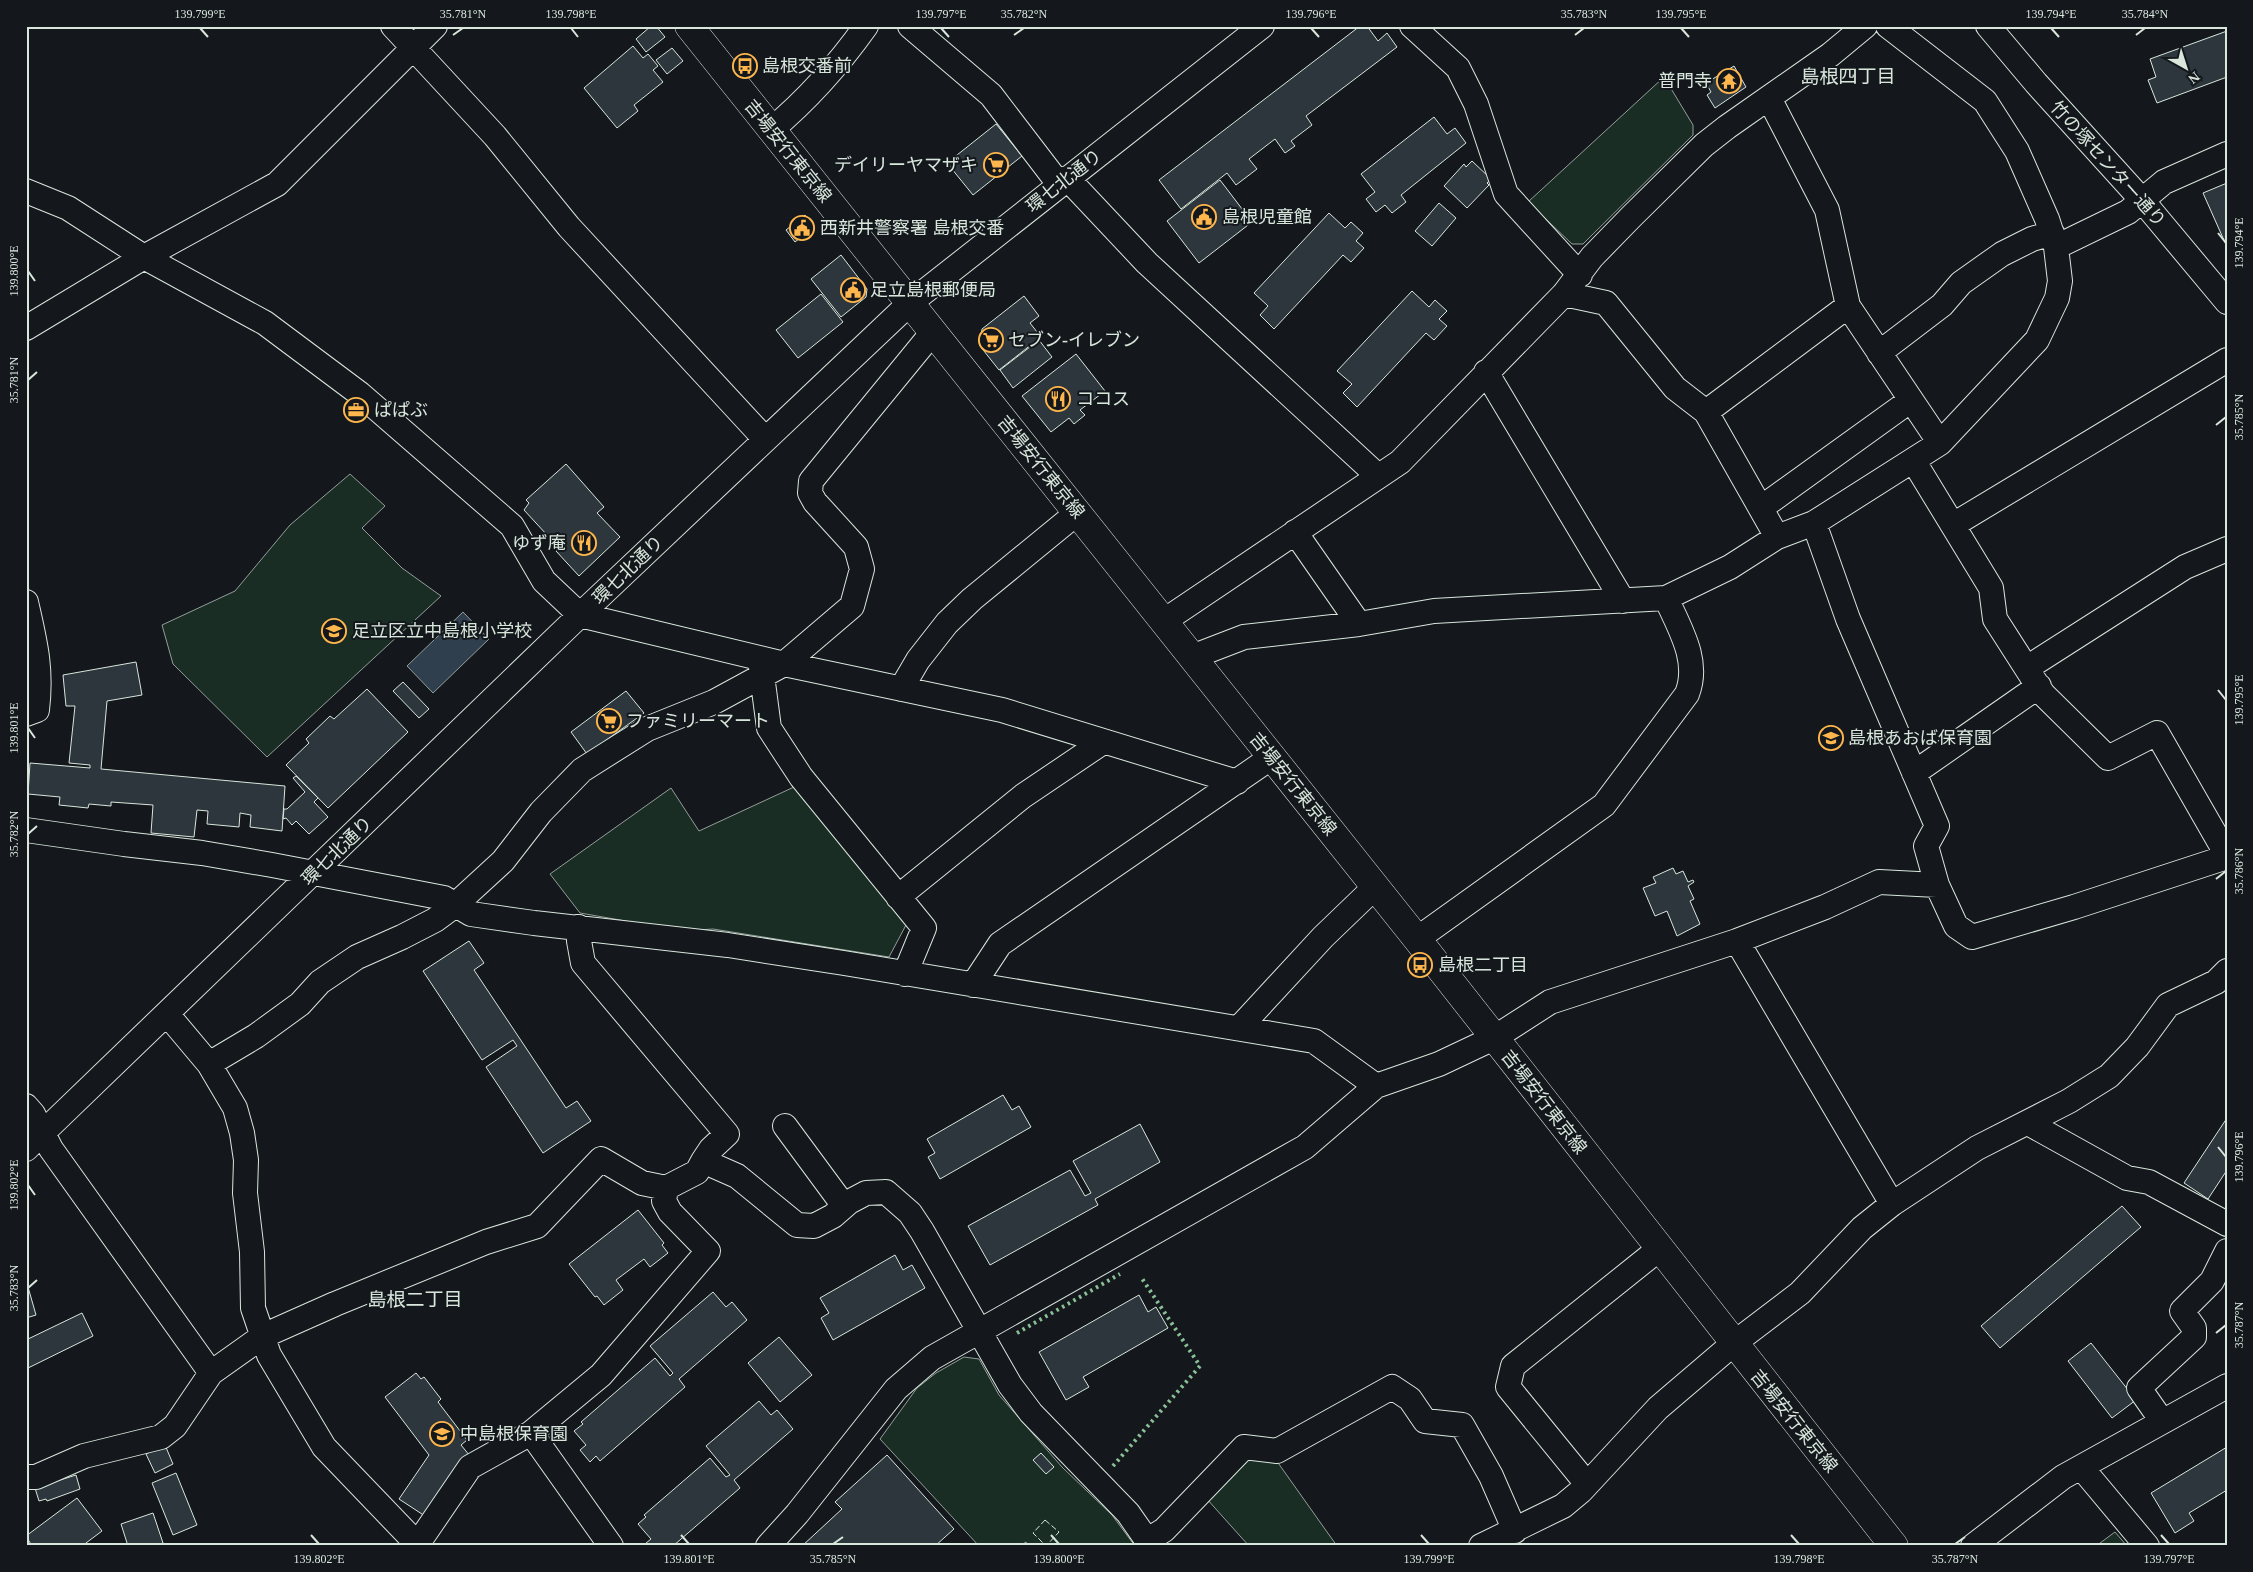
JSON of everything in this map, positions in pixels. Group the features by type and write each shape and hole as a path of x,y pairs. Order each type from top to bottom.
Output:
{"main road":[{"name":"吉場安行東京線","path":"688,26 1417,939 1733,1344 1894,1546"}],"street":[{"path":"393,26 496,136 569,227 765,439"},
{"path":"26,328 144,257 277,184 435,26"},
{"path":"771,130 796,109 852,46 866,26"},
{"path":"910,26 991,94 1063,181 1147,263 1378,476"},
{"name":"環七北通り","path":"26,1149 314,874 580,615 910,303 1262,26"},
{"path":"1412,26 1458,68 1476,104 1506,194 1580,274"},
{"path":"1164,621 1400,462 1564,294 1592,257 1704,145 1830,55 1864,26"},
{"path":"1192,657 1244,637 1359,624 1434,611 1666,598 1730,567 1777,537 1814,523 1940,444 2036,340 2057,298 2060,281 2054,240 2017,151 1985,100 1888,26"},
{"name":"竹の塚センター通り","path":"1988,26 2036,83 2141,199 2227,302"},
{"path":"1770,98 1827,210 1848,306 1940,444"},
{"path":"1879,353 1942,305 1961,283 2002,254 2032,239 2054,240 2128,212 2141,199 2164,182 2227,154"},
{"path":"26,191 68,208 144,257 265,323 360,394 512,526 544,581 580,615 760,667 784,664 1002,710 1237,782"},
{"path":"1564,294 1606,303 1675,388 1706,412 1777,537"},
{"path":"1706,412 1848,306"},
{"path":"784,664 852,606 862,569 856,547 815,502 810,493 811,481 934,332"},
{"path":"1953,525 2227,360"},
{"path":"1486,372 1624,600"},
{"path":"1761,508 1911,400"},
{"path":"1814,523 1848,620 1937,826 1926,846 1937,885 1956,926 1972,937 2074,907 2227,856 2157,733 2108,758 2044,694 1995,619 1991,588 1913,460"},
{"path":"901,689 918,660 947,622 972,599 1077,513"},
{"path":"1295,532 1359,624"},
{"path":"1914,772 2033,677 2185,567 2227,549"},
{"path":"1417,939 1604,805 1687,694 1692,682 1689,651 1666,598"},
{"path":"26,602 39,660 40,688 37,710 26,714"},
{"path":"760,667 769,728 801,777 924,928 905,974"},
{"path":"209,1064 256,1036 300,1004 320,982 357,957 435,920 454,906 503,861 541,812 582,770 647,729 714,702 760,667"},
{"path":"898,897 1023,796 1103,742"},
{"path":"973,985 1000,944 1272,757"},
{"path":"26,830 202,853 444,898 454,906 471,914 684,942 728,945 1314,1041 1376,1086"},
{"path":"768,1546 797,1514 896,1389 932,1358 1305,1147 1376,1086 1439,1064 1494,1038 1550,1002 1737,941 1825,907 1879,882 1937,885"},
{"path":"1239,1028 1323,937 1375,887"},
{"path":"26,1477 36,1477 84,1456 161,1437 175,1426 211,1373 263,1336 335,1304 486,1242 537,1226 601,1160 642,1183 666,1188 697,1172 711,1149 727,1134 583,963 579,942 579,927"},
{"path":"1737,941 1892,1204"},
{"path":"1481,1546 1520,1535 1563,1506 1587,1484 1658,1408 1733,1344 1800,1294 1862,1228 1892,1204 1977,1148 2069,1101 2109,1076 2137,1047 2168,1005 2216,982 2227,971"},
{"path":"167,1014 209,1064 234,1108 242,1134 246,1160 244,1193 252,1252 253,1308 268,1355 324,1448 417,1544 470,1467 531,1433 601,1375 708,1251 670,1212 664,1201 666,1188"},
{"path":"26,1106 51,1149 211,1373"},
{"path":"2028,1123 2127,1178 2149,1182 2227,1224"},
{"path":"785,1126 844,1206"},
{"path":"703,1161 737,1176 796,1225 814,1226 833,1216 844,1206 866,1193 886,1192 910,1213 1010,1385 1031,1413 1128,1513 1150,1543 1244,1447 1277,1452 1392,1387 1410,1399 1424,1421 1462,1425 1492,1476 1520,1535"},
{"path":"1587,1484 1508,1387 1512,1366 1659,1249"},
{"path":"2162,1422 2140,1388 2194,1337 2194,1328 2182,1311 2212,1281 2227,1251"},
{"path":"1974,1546 2062,1477 2227,1386"},
{"path":"531,1433 611,1546"},
{"path":"2081,1466 2147,1546"}],"green space":[{"path":"1664,77 1693,125 1693,135 1583,244 1572,244 1528,202"},
{"path":"350,474 385,506 362,528 402,568 441,596 267,757 173,664 162,625 235,591 290,525"},
{"path":"794,787 906,925 889,957 713,929 683,931 580,913 550,874 671,788 699,831"},
{"path":"964,1357 979,1359 999,1395 1062,1467 1112,1515 1135,1546 1029,1546 1026,1542 1019,1546 979,1546 880,1439 917,1388 936,1373"},
{"path":"1244,1456 1276,1460 1337,1546 1249,1546 1206,1498"},
{"path":"2115,1532 2127,1546 2096,1546"}],"water":[{"path":"463,612 489,639 433,693 407,666"}],"building":[{"path":"651,26 656,26 665,37 646,52 636,39"},
{"path":"1360,26 1367,26 1378,41 1387,33 1397,47 1306,116 1312,125 1291,141 1295,146 1285,153 1275,139 1249,159 1257,169 1236,185 1227,173 1181,209 1159,180"},
{"path":"2227,31 2227,77 2157,103 2148,80 2156,77 2150,59"},
{"path":"633,46 643,58 648,54 658,66 653,70 663,82 634,105 638,111 617,128 584,88"},
{"path":"672,48 683,61 667,74 656,60"},
{"path":"1734,66 1746,87 1715,108 1707,95 1711,92 1706,83"},
{"path":"1434,117 1447,134 1455,128 1466,143 1401,195 1406,202 1392,213 1385,205 1376,212 1366,199 1375,192 1361,174"},
{"path":"996,124 1022,156 973,195 947,163"},
{"path":"1472,161 1491,179 1487,183 1489,185 1467,208 1444,186 1464,164 1466,167"},
{"path":"1220,180 1252,222 1199,263 1167,221"},
{"path":"2227,183 2227,247 2203,193"},
{"path":"1439,203 1456,218 1432,246 1415,231"},
{"path":"1329,213 1345,228 1351,222 1363,233 1356,241 1364,248 1351,262 1343,255 1274,329 1260,315 1268,306 1254,293"},
{"path":"805,215 814,227 795,242 786,230"},
{"path":"841,255 867,289 866,297 841,317 811,279"},
{"path":"1412,291 1429,307 1435,300 1447,311 1439,319 1447,326 1434,340 1426,333 1357,407 1343,393 1352,384 1337,371"},
{"path":"821,294 843,322 798,358 776,330"},
{"path":"1024,296 1039,316 1030,323 1041,337 999,370 980,346 982,329"},
{"path":"1039,340 1052,357 1013,388 1000,370"},
{"path":"1076,354 1105,391 1080,410 1085,415 1074,424 1069,418 1051,432 1022,396"},
{"path":"566,464 604,507 597,513 620,537 579,576 556,551 559,548 524,510 529,503 526,500"},
{"path":"136,662 142,695 107,701 101,769 285,786 282,831 250,827 251,815 240,813 239,827 207,824 208,811 197,810 194,837 151,833 153,805 111,802 111,806 89,804 88,808 59,805 60,797 28,794 30,763 90,768 90,765 69,763 75,706 66,706 63,675"},
{"path":"403,682 429,709 419,718 393,691"},
{"path":"367,689 408,732 328,808 286,765 309,743 306,739 330,716 334,719"},
{"path":"626,691 644,713 587,754 571,732"},
{"path":"296,776 318,798 314,802 328,817 309,834 296,821 292,825 286,818 283,819 284,809 287,809 305,792 293,778"},
{"path":"1673,868 1676,874 1683,871 1688,882 1693,880 1694,882 1688,886 1694,899 1690,901 1700,924 1677,936 1667,911 1655,916 1643,888 1656,883 1653,877"},
{"path":"469,941 484,963 474,970 566,1108 577,1101 591,1121 543,1153 486,1067 517,1046 513,1040 482,1060 423,971"},
{"path":"1003,1095 1012,1110 1019,1106 1031,1127 940,1179 928,1157 935,1153 927,1139"},
{"path":"2227,1118 2227,1170 2208,1199 2184,1183"},
{"path":"1140,1124 1160,1162 1095,1199 1098,1205 990,1265 968,1226 1070,1170 1085,1196 1091,1193 1073,1161"},
{"path":"2122,1206 2141,1227 2000,1348 1981,1326"},
{"path":"638,1210 664,1243 662,1245 668,1253 650,1267 644,1259 616,1280 623,1290 604,1305 597,1296 595,1297 569,1264"},
{"path":"895,1255 903,1270 912,1265 925,1288 833,1340 821,1318 829,1313 820,1298"},
{"path":"28,1287 36,1315 26,1318 26,1288"},
{"path":"713,1292 726,1307 732,1302 747,1320 679,1379 685,1387 600,1461 596,1456 590,1462 580,1450 586,1445 574,1431 583,1424 581,1422 655,1358 670,1376 673,1373 650,1346"},
{"path":"1139,1295 1148,1312 1156,1307 1168,1328 1083,1377 1089,1387 1066,1400 1039,1352"},
{"path":"82,1313 93,1336 26,1369 26,1340"},
{"path":"779,1337 812,1375 780,1402 748,1363"},
{"path":"2091,1343 2136,1400 2112,1418 2068,1361"},
{"path":"416,1373 421,1379 424,1377 441,1399 438,1402 467,1440 461,1445 470,1456 428,1518 399,1499 429,1455 385,1397"},
{"path":"759,1401 771,1415 777,1410 793,1429 734,1480 740,1488 673,1546 647,1546 645,1544 651,1539 638,1524 646,1517 644,1515 710,1458 726,1477 730,1475 706,1446"},
{"path":"165,1445 173,1464 155,1473 146,1454"},
{"path":"2227,1447 2227,1490 2189,1513 2194,1521 2175,1533 2151,1493"},
{"path":"1041,1453 1054,1467 1046,1474 1033,1460"},
{"path":"887,1455 954,1529 935,1546 802,1546 842,1509 835,1502"},
{"path":"176,1473 197,1525 173,1535 152,1483"},
{"path":"76,1475 80,1489 47,1501 46,1499 39,1501 35,1488"},
{"path":"77,1498 102,1531 82,1546 32,1546 26,1536"},
{"path":"153,1513 163,1543 154,1546 128,1546 121,1524"}],"hedge":[{"path":"1017,1333 1120,1274"},
{"path":"1113,1466 1200,1366 1141,1277"}],"fence":[{"path":"1045,1520 1059,1532 1046,1546 1033,1533 1045,1520"}],"place":[{"name":"島根交番前","path":"745,66"},
{"name":"普門寺","path":"1729,81"},
{"name":"デイリーヤマザキ","path":"996,165"},
{"name":"島根児童館","path":"1204,217"},
{"name":"西新井警察署 島根交番","path":"802,228"},
{"name":"足立島根郵便局","path":"853,290"},
{"name":"セブン-イレブン","path":"991,340"},
{"name":"ココス","path":"1058,399"},
{"name":"ぱぱぶ","path":"356,410"},
{"name":"ゆず庵","path":"584,543"},
{"name":"足立区立中島根小学校","path":"334,631"},
{"name":"ファミリーマート","path":"609,721"},
{"name":"島根あおば保育園","path":"1831,738"},
{"name":"島根二丁目","path":"1420,965"},
{"name":"中島根保育園","path":"442,1434"}],"district":[{"name":"島根四丁目","path":"1848,76"},
{"name":"島根二丁目","path":"415,1299"}]}
